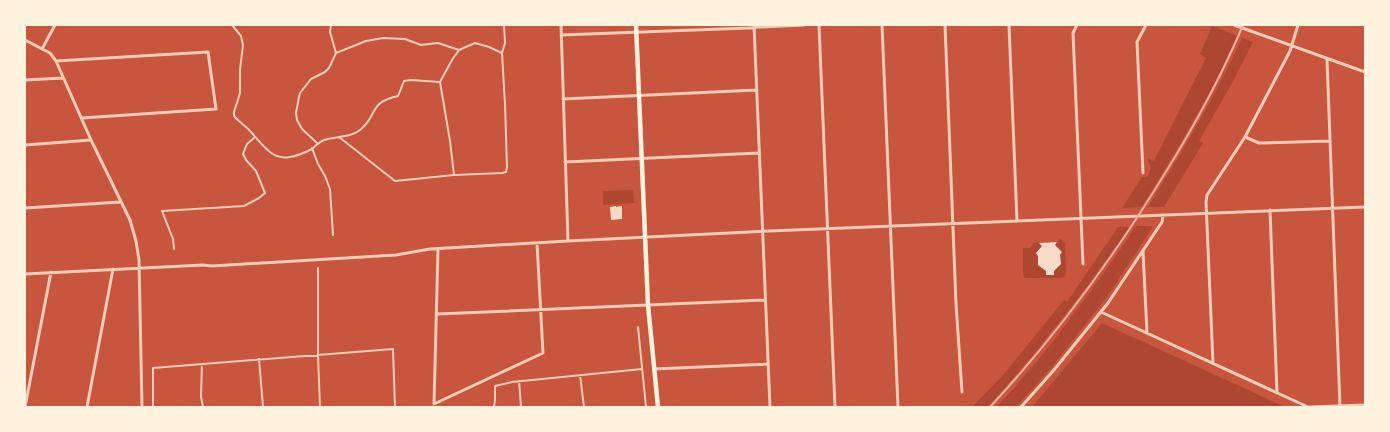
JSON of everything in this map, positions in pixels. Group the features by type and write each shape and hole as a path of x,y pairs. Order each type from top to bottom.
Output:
{"main road":[{"path":"636,25 648,305 658,407"}],"street":[{"path":"42,49 55,25"},
{"path":"561,25 568,241"},
{"path":"562,35 804,25"},
{"path":"819,25 835,407"},
{"path":"882,25 898,407"},
{"path":"946,25 956,304 962,392"},
{"path":"1009,25 1017,221"},
{"path":"1077,25 1073,33 1083,264"},
{"path":"1143,173 1137,42 1146,25"},
{"path":"1234,25 1365,72"},
{"path":"1213,363 1206,213 1207,196 1245,137 1290,51 1298,25"},
{"path":"754,26 770,407"},
{"path":"25,40 50,53 56,61 62,78 134,233 139,268 142,407"},
{"path":"56,61 208,52 216,109 82,118"},
{"path":"1327,58 1340,406"},
{"path":"25,80 62,78"},
{"path":"563,99 757,90"},
{"path":"1245,137 1259,143 1330,141"},
{"path":"25,144 91,140"},
{"path":"565,162 759,153"},
{"path":"25,208 121,202"},
{"path":"25,274 212,266 396,255 438,249 645,237 1365,207"},
{"path":"1270,210 1277,393"},
{"path":"1022,407 1101,312 1129,274 1162,222 1163,215"},
{"path":"438,249 434,404 543,353 537,243"},
{"path":"1144,250 1147,333"},
{"path":"87,407 113,269"},
{"path":"26,407 51,272"},
{"path":"437,314 765,300"},
{"path":"1101,312 1309,407 1365,405"},
{"path":"654,369 768,364"}],"lane":[{"path":"232,25 241,36 244,46 240,70 240,93 234,116 268,151 283,158 291,157 332,137 350,135 360,130 378,104 385,98 398,96 404,82 411,80 440,82"},
{"path":"317,143 302,129 297,120 296,113 300,92 311,79 329,68 336,53 330,32 331,25"},
{"path":"339,137 395,181 454,175 502,174 506,172 502,53 505,43 504,25"},
{"path":"336,53 366,41 384,38 405,39 420,45 438,43 460,50"},
{"path":"454,175 440,82 460,50 474,43 502,53"},
{"path":"174,249 173,239 162,211 244,206 266,192 256,171 242,154 247,144 255,137"},
{"path":"312,148 330,189 333,234"},
{"path":"318,268 320,407"},
{"path":"638,327 646,407"},
{"path":"153,407 153,368 393,349 395,407"},
{"path":"259,359 263,407"},
{"path":"202,364 203,407"},
{"path":"494,407 495,386 519,381 642,370"},
{"path":"580,375 584,407"},
{"path":"519,381 521,407"}],"shaded area":[{"path":"1212,26 1237,36 1227,58 1192,123 1142,207 1122,208 1142,177 1148,176 1151,168 1147,158 1154,161 1206,58 1200,54"},
{"path":"1242,38 1253,42 1199,141 1203,143 1164,207 1148,207 1198,124"},
{"path":"633,190 634,203 603,205 603,191"},
{"path":"1136,226 1152,226 1152,228 1109,294 1052,367 1016,407 996,407 1058,335"},
{"path":"1118,227 1130,227 1044,342 988,407 972,407 1004,374 1064,300 1067,302"},
{"path":"1060,239 1065,243 1065,276 1062,278 1025,278 1023,275 1023,248 1030,248 1034,243 1057,242"},
{"path":"1102,323 1285,407 1032,407"}],"building":[{"path":"622,206 622,219 611,220 610,207"},
{"path":"1057,242 1055,245 1062,252 1060,255 1061,264 1054,271 1054,275 1046,275 1046,271 1038,265 1036,253 1042,246 1039,243"}],"railway":[{"path":"990,407 1062,323 1148,201 1198,117 1243,25"}]}
